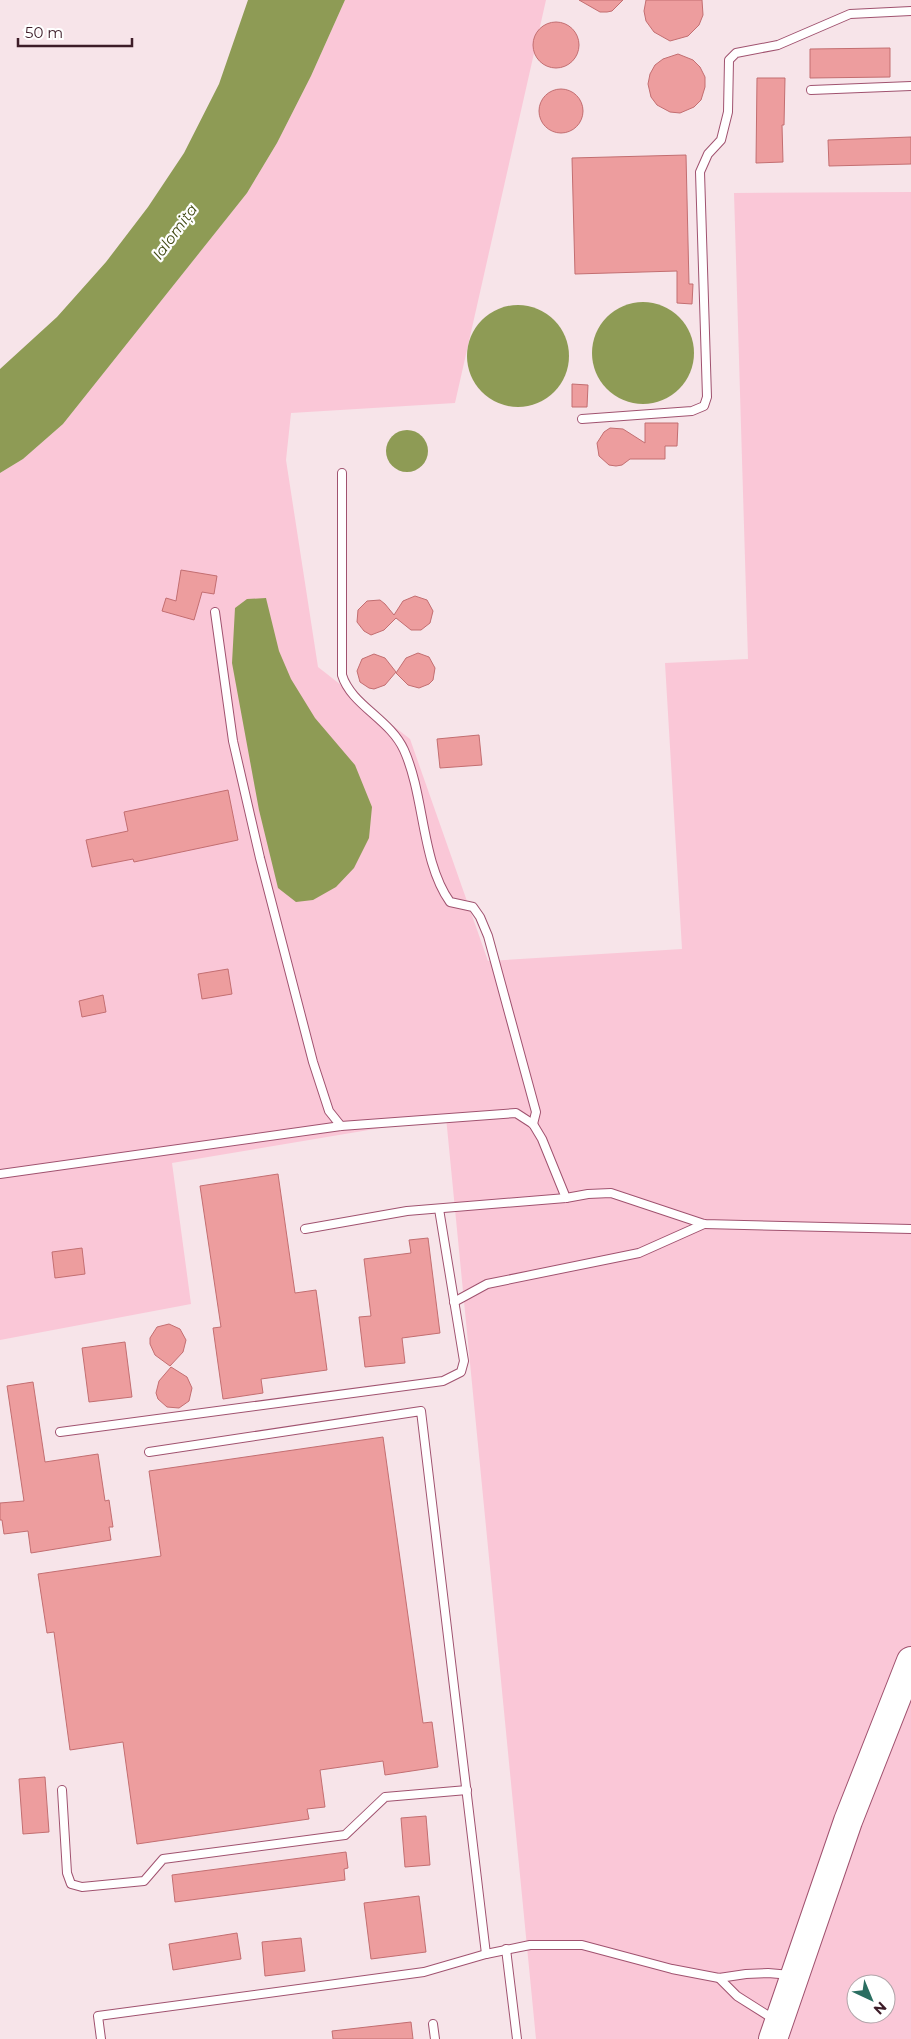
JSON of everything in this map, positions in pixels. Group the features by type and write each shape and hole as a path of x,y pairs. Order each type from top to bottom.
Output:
{"highway":[{"path":"775,2030 848,1821 911,1661"}],"lane":[{"path":"582,419 692,411 704,406 706,402 708,397 700,172 708,154 722,140 728,112 729,60 736,53 778,46 850,14 911,11"},
{"path":"811,90 911,86"},
{"path":"342,473 342,675 346,688 393,732 404,750 416,789 435,873 441,890 450,902 473,907 480,917 488,936 536,1112 534,1124"},
{"path":"215,612 233,741 260,858 313,1062 329,1111 340,1126"},
{"path":"0,1174 340,1126 516,1113 534,1124 566,1198"},
{"path":"305,1229 407,1211 566,1198 588,1194 611,1194 704,1224 911,1229"},
{"path":"60,1432 443,1381 461,1372 464,1361 439,1209"},
{"path":"454,1302 487,1284 639,1253 704,1224"},
{"path":"150,1452 421,1411 486,1954"},
{"path":"62,1790 68,1873 71,1884 82,1887 144,1881 163,1859 345,1835 385,1797 467,1790"},
{"path":"101,2039 98,2016 424,1972 486,1954 530,1945 582,1945 672,1969 719,1978 761,1973 794,1975"},
{"path":"506,1950 517,2039"},
{"path":"719,1978 775,2030"},
{"path":"433,2024 435,2039"}],"shaded area":[{"path":"345,0 546,0 455,403 291,413 286,460 318,667 410,739 488,961 682,949 665,663 748,659 734,193 911,192 911,2039 536,2039 446,1117 172,1163 191,1304 0,1340 0,473 23,459 63,424 247,193 277,143 311,76"}],"water":[{"name":"Ialomița","path":"248,0 345,0 311,76 277,143 247,193 63,424 23,459 0,473 0,369 57,317 106,262 148,207 184,153 219,84"},
{"path":"643,302 662,306 679,317 690,334 694,353 690,372 679,389 662,400 643,404 624,400 607,389 596,372 592,353 596,334 607,317 624,306"},
{"path":"518,305 537,309 554,320 565,337 569,356 565,375 554,392 537,403 518,407 499,403 482,392 471,375 467,356 471,337 482,320 499,309"},
{"path":"411,430 419,433 425,439 428,451 425,463 419,469 403,472 395,469 389,463 386,447 389,439 395,433"},
{"path":"266,598 279,651 291,679 315,718 355,765 372,807 369,838 354,868 336,887 313,900 296,902 278,888 259,810 232,663 235,608 247,599"}],"building":[{"path":"579,0 623,0 612,11 600,12"},
{"path":"646,0 702,0 703,15 699,25 688,36 670,41 654,32 646,21 644,11"},
{"path":"551,22 561,22 575,32 579,45 575,58 569,64 561,68 551,68 537,58 533,50 533,40 543,26"},
{"path":"890,48 890,77 810,78 810,49"},
{"path":"678,54 693,60 700,67 705,77 705,87 701,100 694,107 680,113 670,112 657,105 651,97 648,84 650,74 655,65 663,59"},
{"path":"757,78 785,78 784,125 782,125 783,162 756,163"},
{"path":"561,89 573,93 579,99 583,111 579,123 573,129 561,133 549,129 543,123 539,111 543,99 549,93"},
{"path":"911,137 911,164 829,166 828,140"},
{"path":"686,155 689,284 693,284 692,304 677,303 677,271 575,274 572,158"},
{"path":"572,384 588,385 587,407 572,407"},
{"path":"645,423 678,423 677,446 665,446 665,459 630,459 622,465 616,466 609,465 599,456 597,443 604,432 610,428 623,429 645,443"},
{"path":"181,570 217,576 214,594 202,592 194,620 162,611 166,598 176,601"},
{"path":"415,596 427,600 433,611 430,623 421,630 411,630 396,618 384,630 371,635 364,631 357,622 358,610 367,601 380,600 394,615 403,601"},
{"path":"418,653 429,657 435,668 433,680 419,688 408,685 396,673 406,658"},
{"path":"374,654 385,658 396,672 385,685 374,689 360,682 357,671 362,659"},
{"path":"479,735 482,765 440,768 437,739"},
{"path":"228,790 238,840 134,862 133,859 92,867 86,840 128,831 124,812"},
{"path":"228,969 232,994 202,999 198,974"},
{"path":"103,995 106,1012 82,1017 79,1001"},
{"path":"278,1174 295,1293 316,1290 327,1370 261,1379 263,1393 223,1399 213,1328 221,1327 200,1186"},
{"path":"428,1238 440,1333 402,1338 405,1363 365,1367 359,1317 371,1316 364,1259 411,1253 409,1240"},
{"path":"82,1248 85,1274 55,1278 52,1252"},
{"path":"169,1324 180,1329 186,1340 183,1352 170,1366 155,1355 150,1344 150,1338 157,1327"},
{"path":"125,1342 132,1397 89,1402 82,1348"},
{"path":"171,1367 187,1377 192,1388 189,1401 179,1408 167,1407 158,1399 156,1393 159,1381"},
{"path":"33,1382 45,1462 98,1454 105,1501 109,1500 113,1527 109,1527 111,1540 31,1553 28,1531 4,1534 2,1520 0,1520 0,1503 24,1501 7,1386"},
{"path":"383,1437 423,1723 432,1722 438,1767 385,1775 383,1761 320,1770 325,1807 307,1809 309,1819 137,1844 123,1742 70,1750 54,1632 47,1633 38,1574 161,1556 149,1471"},
{"path":"45,1777 49,1832 23,1834 19,1779"},
{"path":"426,1816 430,1865 405,1867 401,1818"},
{"path":"346,1852 348,1868 344,1869 345,1880 175,1902 172,1875"},
{"path":"419,1896 426,1952 371,1959 364,1903"},
{"path":"237,1933 241,1959 173,1970 169,1944"},
{"path":"301,1938 305,1971 265,1976 262,1942"},
{"path":"411,2022 413,2039 333,2039 332,2031"}]}
